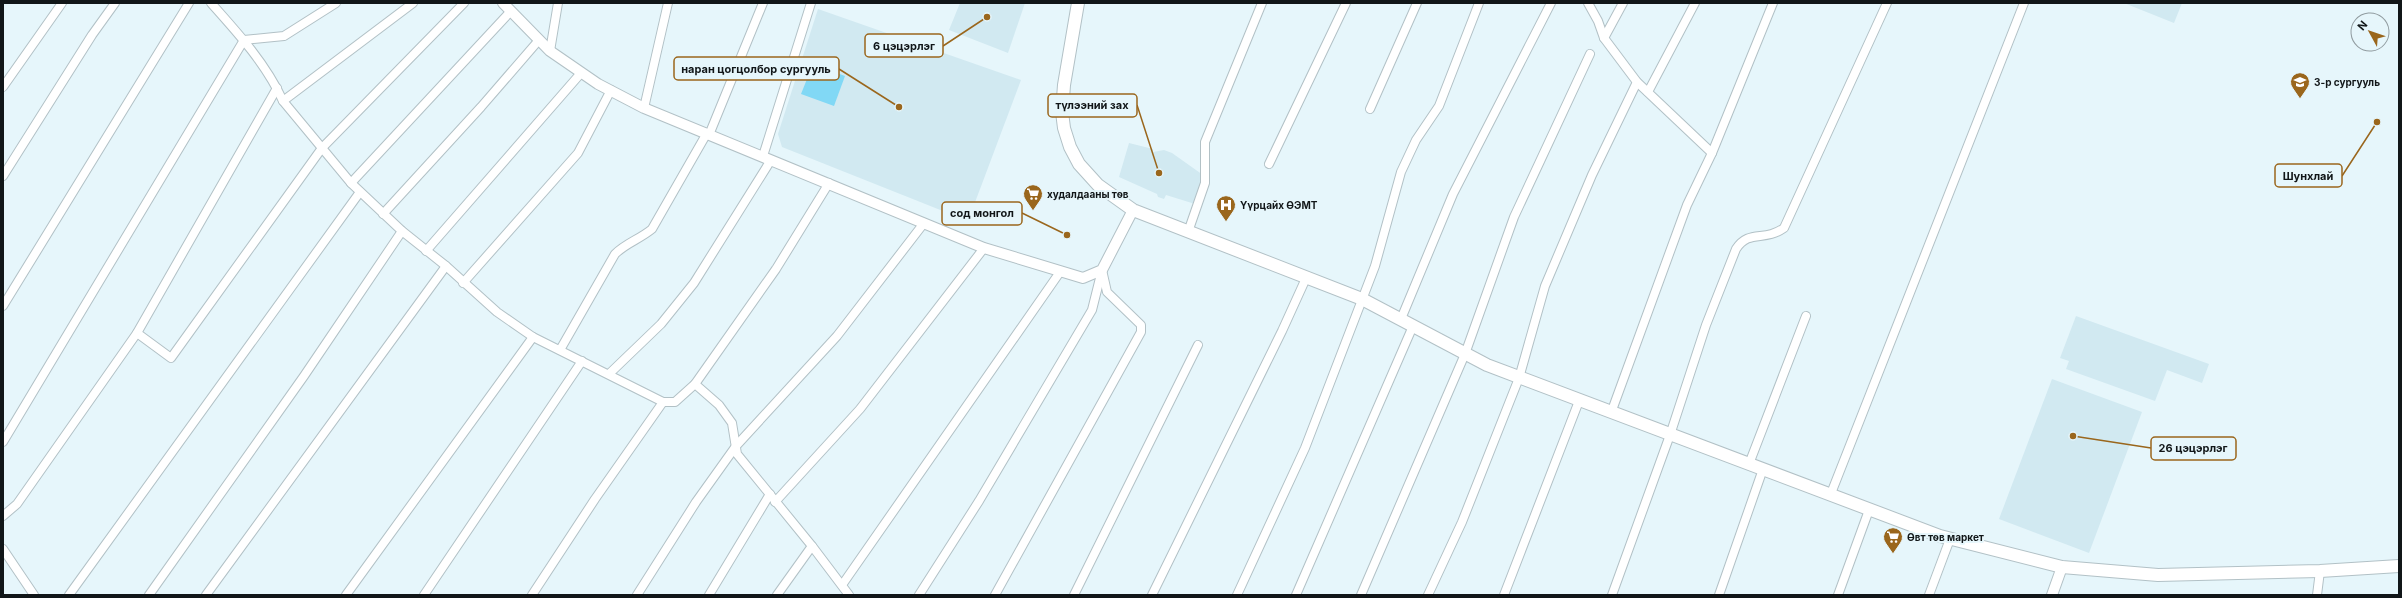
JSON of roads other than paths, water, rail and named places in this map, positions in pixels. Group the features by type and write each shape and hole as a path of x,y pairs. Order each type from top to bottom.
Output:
{"main road":[{"path":"1078,3 1064,85 1062,112 1064,128 1070,147 1079,164 1098,185 1133,210 1362,299 1465,354 1519,378 1763,469 1830,496 1950,539 2062,567 2158,575 2320,571 2399,566"}],"street":[{"path":"3,87 62,3"},
{"path":"3,176 92,36 115,3"},
{"path":"3,306 188,3"},
{"path":"211,3 244,40 277,88 283,101 351,184 402,231 446,266 496,312 533,337 664,402 675,402 695,384 776,269 829,183"},
{"path":"244,40 284,36 336,3"},
{"path":"283,101 413,3"},
{"path":"137,333 171,358 322,148 464,3"},
{"path":"503,3 550,51 581,73 644,108 984,248 1083,278 1102,270"},
{"path":"550,51 558,3"},
{"path":"644,108 668,3"},
{"path":"560,350 615,254 625,244 643,236 652,229 708,134 763,3"},
{"path":"608,374 661,324 694,283 767,158 811,3"},
{"path":"1188,232 1206,183 1204,142 1262,3"},
{"path":"1268,164 1346,3"},
{"path":"1370,109 1417,3"},
{"path":"1238,595 1305,448 1375,266 1401,172 1416,140 1439,106 1479,3"},
{"path":"1401,319 1453,194 1551,3"},
{"path":"1588,3 1598,21 1604,38 1637,82 1712,153"},
{"path":"1604,38 1623,3"},
{"path":"1648,92 1695,3"},
{"path":"1611,413 1687,205 1712,153 1773,3"},
{"path":"1612,595 1670,435 1706,325 1736,249 1741,241 1749,236 1765,237 1775,234 1784,228 1887,3"},
{"path":"1830,496 2024,3"},
{"path":"351,184 511,11"},
{"path":"3,442 244,40"},
{"path":"383,214 481,107 539,40"},
{"path":"1361,595 1465,354 1514,217 1590,54"},
{"path":"426,251 581,73"},
{"path":"1428,595 1462,522 1519,378 1546,286 1592,175 1637,82"},
{"path":"3,516 17,504 137,333 277,88"},
{"path":"463,283 578,153 610,90"},
{"path":"69,595 360,192"},
{"path":"919,595 979,501 1092,310 1098,294 1102,270 1133,210"},
{"path":"637,595 696,502 736,446 837,336 924,223"},
{"path":"149,595 300,382 402,231"},
{"path":"775,502 860,410 984,248"},
{"path":"206,595 446,266"},
{"path":"995,595 1141,332 1141,325 1107,292 1102,270"},
{"path":"842,585 1060,272"},
{"path":"1152,595 1282,331 1306,276"},
{"path":"1749,464 1806,316"},
{"path":"1296,595 1413,326"},
{"path":"346,595 533,337"},
{"path":"1074,595 1198,344"},
{"path":"424,595 582,361"},
{"path":"695,384 719,405 732,423 737,454 812,546 849,595"},
{"path":"1504,595 1579,401"},
{"path":"532,595 595,499 664,402"},
{"path":"1719,595 1763,469"},
{"path":"709,595 770,494"},
{"path":"1838,595 1869,510"},
{"path":"1929,595 1950,539"},
{"path":"777,595 812,546"},
{"path":"3,549 6,560 34,595"},
{"path":"2052,595 2062,567"},
{"path":"2317,595 2320,571"}],"place":[{"name":"6 цэцэрлэг","path":"987,17"},
{"name":"3-р сургууль","path":"2300,99"},
{"name":"наран цогцолбор сургууль","path":"899,107"},
{"name":"Шунхлай","path":"2377,122"},
{"name":"түлээний зах","path":"1159,173"},
{"name":"худалдааны төв","path":"1033,211"},
{"name":"Үүрцайх ӨЭМТ","path":"1226,222"},
{"name":"сод монгол","path":"1067,235"},
{"name":"26 цэцэрлэг","path":"2073,436"},
{"name":"Өвт төв маркет","path":"1893,554"}]}
